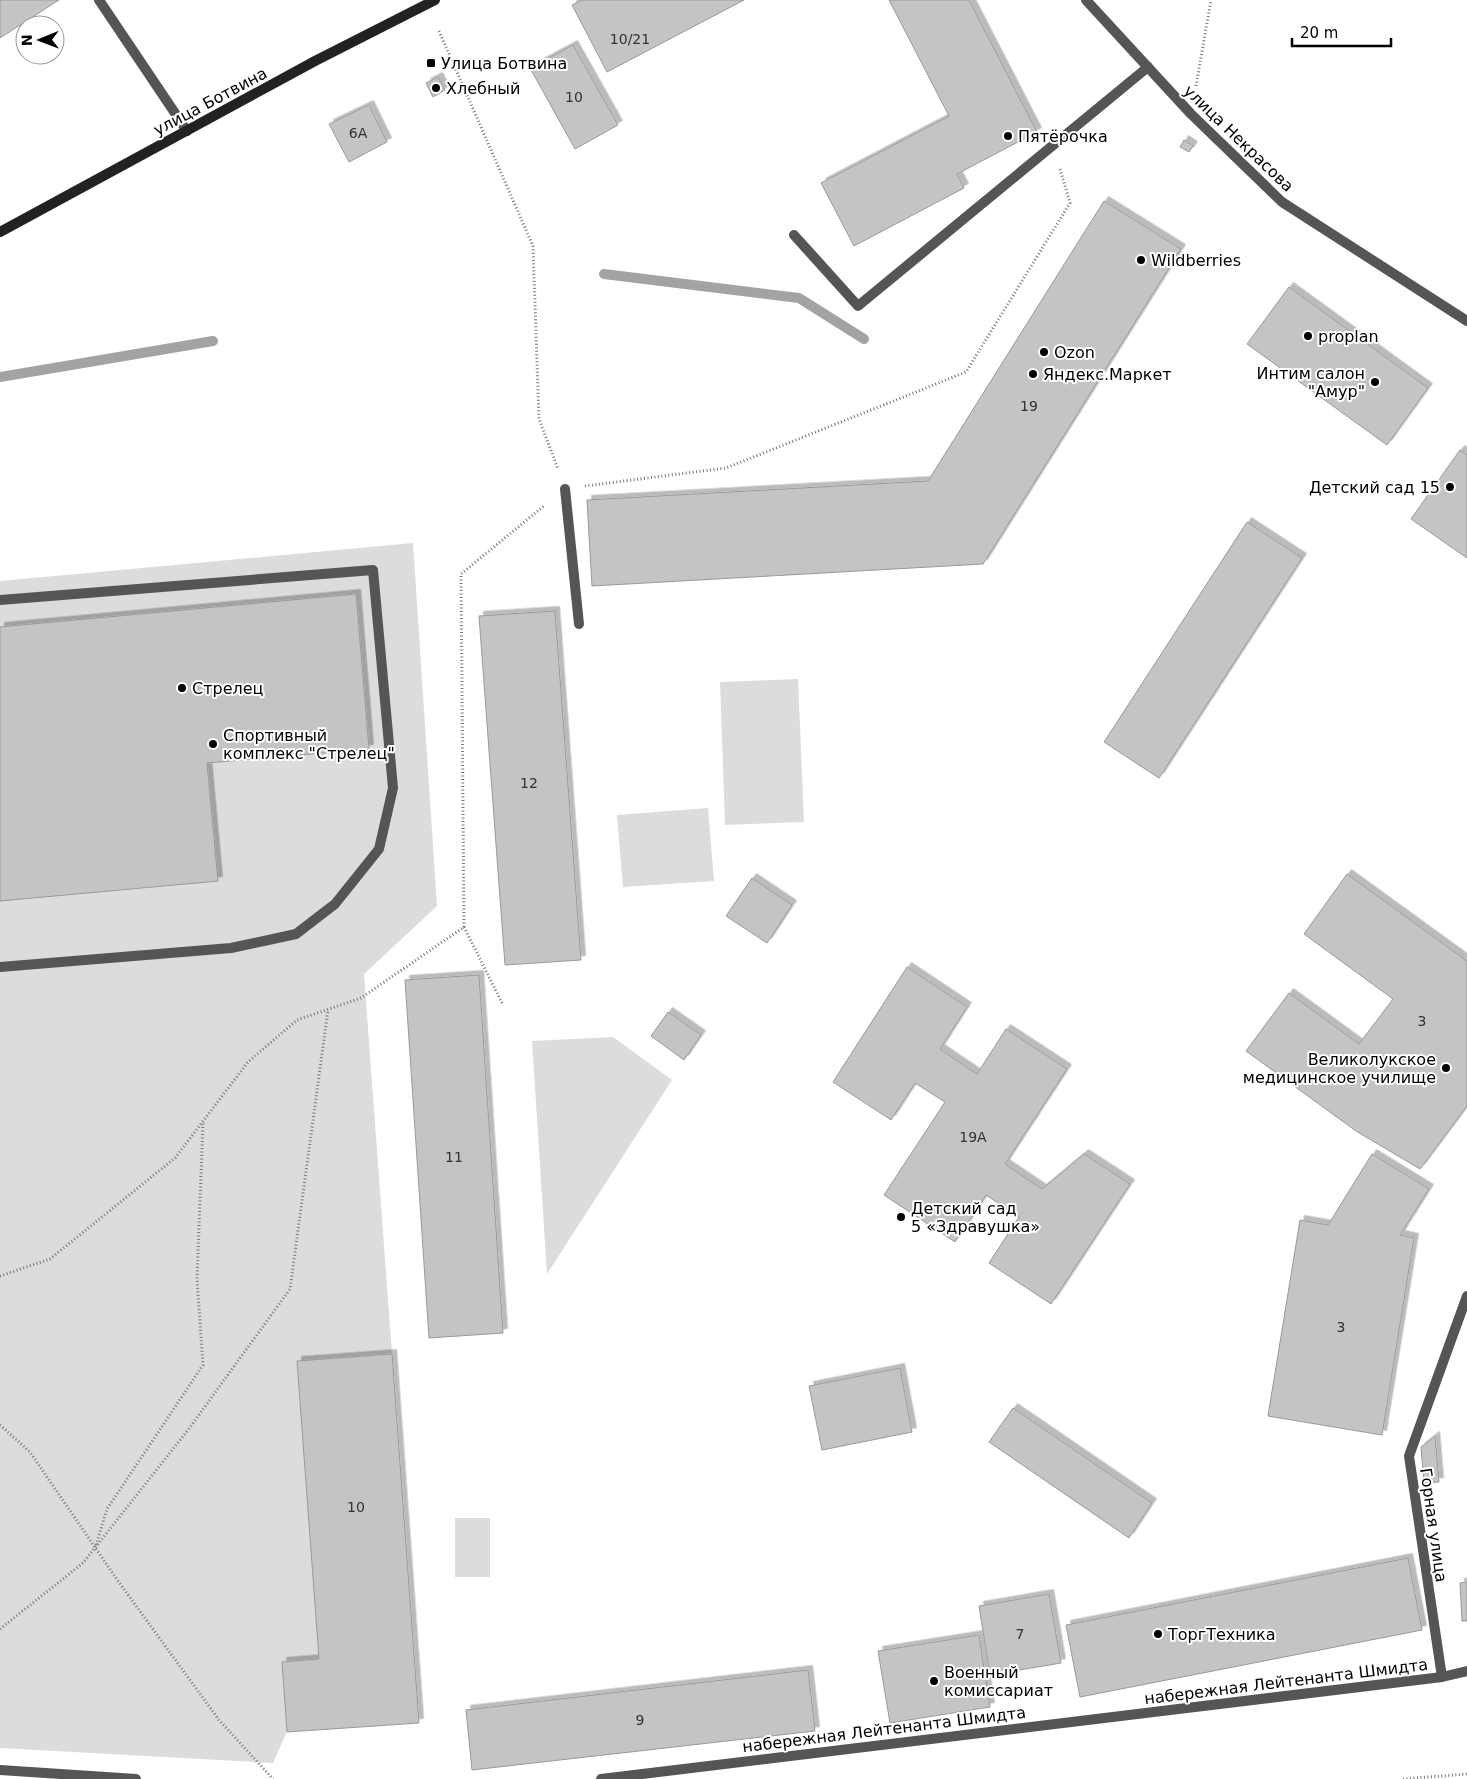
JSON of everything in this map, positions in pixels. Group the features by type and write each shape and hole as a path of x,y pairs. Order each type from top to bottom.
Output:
{"main road":[{"name":"улица Ботвина","path":"0,232 188,130 435,0"}],"street":[{"path":"98,0 188,130"},
{"name":"улица Некрасова","path":"1086,0 1191,114 1282,202 1467,321"},
{"path":"794,235 858,306 1148,67"},
{"path":"565,489 579,624"},
{"path":"0,600 374,570 393,788 380,849 335,904 296,934 231,948 0,967"},
{"name":"Горная улица","path":"1442,1677 1409,1456 1467,1296"},
{"name":"набережная Лейтенанта Шмидта","path":"601,1779 1442,1677 1467,1671"},
{"path":"0,1770 136,1779"}],"path":[{"path":"1191,114 1211,0"},
{"path":"439,31 533,246 539,419 565,489"},
{"path":"503,1005 464,927 461,574 565,489 726,468 966,372 1070,203 1053,146"},
{"path":"0,1276 50,1259 175,1158 248,1062 297,1020 360,998 464,927"},
{"path":"0,1629 83,1563 188,1430 290,1289 328,1010"},
{"path":"95,1548 107,1509 204,1365 197,1279 202,1122"},
{"path":"0,1425 30,1452 95,1548 219,1720 273,1779"},
{"path":"1403,1779 1467,1774"}],"shaded area":[{"path":"413,543 437,906 364,974 392,1354 297,1362 319,1659 273,1763 0,1748 0,581"},
{"path":"798,679 804,822 725,825 720,682"},
{"path":"708,808 714,881 623,887 617,815"},
{"path":"613,1037 672,1080 547,1274 532,1041"},
{"path":"455,1518 490,1518 490,1577 455,1577"}],"building":[{"path":"0,0 59,0 36,15 15,15 15,28 0,38"},
{"path":"582,0 744,0 607,72 572,5"},
{"path":"889,0 969,0 1037,132 957,174 964,188 854,246 821,183 949,116"},
{"path":"573,45 618,125 575,149 530,68"},
{"path":"438,77 445,90 433,97 426,83"},
{"path":"369,105 387,142 349,162 329,124"},
{"path":"1184,140 1193,146 1189,152 1180,147"},
{"path":"1104,201 1181,249 983,564 592,586 587,500 928,481"},
{"path":"1289,287 1428,388 1387,445 1247,344"},
{"name":"Детский сад 15","path":"1460,450 1467,455 1467,558 1411,519"},
{"path":"1247,522 1302,558 1159,778 1104,742"},
{"name":"Стрелец","path":"356,594 369,749 207,763 218,881 0,901 0,627"},
{"path":"555,611 581,960 505,965 479,616"},
{"path":"1347,874 1467,961 1467,1106 1420,1169 1356,1131 1246,1051 1289,993 1359,1044 1393,999 1304,934"},
{"path":"752,878 792,905 767,943 726,916"},
{"path":"907,967 967,1007 940,1049 977,1074 1006,1029 1067,1069 1005,1164 1042,1189 1084,1154 1130,1184 1051,1304 989,1263 1019,1217 986,1195 955,1242 884,1195 945,1102 915,1083 891,1120 833,1082"},
{"path":"479,975 503,1333 429,1338 405,980"},
{"path":"668,1012 701,1035 684,1060 651,1036"},
{"path":"1372,1154 1429,1189 1400,1235 1414,1238 1382,1435 1268,1416 1300,1220 1328,1225"},
{"path":"392,1354 419,1723 287,1732 282,1662 319,1659 297,1361"},
{"path":"900,1368 912,1432 822,1450 809,1386"},
{"path":"1013,1408 1152,1503 1129,1538 989,1442"},
{"path":"1435,1436 1439,1482 1424,1483 1421,1447"},
{"path":"1408,1558 1422,1630 1080,1697 1066,1625"},
{"path":"1467,1582 1467,1621 1462,1621 1460,1583"},
{"path":"1049,1594 1061,1663 990,1675 979,1606"},
{"path":"979,1635 990,1707 890,1723 878,1651"},
{"path":"808,1670 815,1731 472,1770 466,1710"}],"waterway":[{"path":"604,274 799,298 864,339"},
{"path":"0,377 213,341"}],"place":[{"name":"Улица Ботвина","path":"431,63"},
{"name":"Хлебный","path":"436,88"},
{"name":"Пятёрочка","path":"1008,136"},
{"name":"Wildberries","path":"1141,260"},
{"name":"proplan","path":"1308,336"},
{"name":"Ozon","path":"1044,352"},
{"name":"Яндекс.Маркет","path":"1033,374"},
{"name":"Интим салон \"Амур\"","path":"1375,382"},
{"name":"Детский сад 15","path":"1450,487"},
{"name":"Стрелец","path":"182,688"},
{"name":"Спортивный комплекс \"Стрелец\"","path":"213,744"},
{"name":"Великолукское медицинское училище","path":"1446,1068"},
{"name":"Детский сад 5 «Здравушка»","path":"901,1217"},
{"name":"ТоргТехника","path":"1158,1634"},
{"name":"Военный комиссариат","path":"934,1681"}]}
